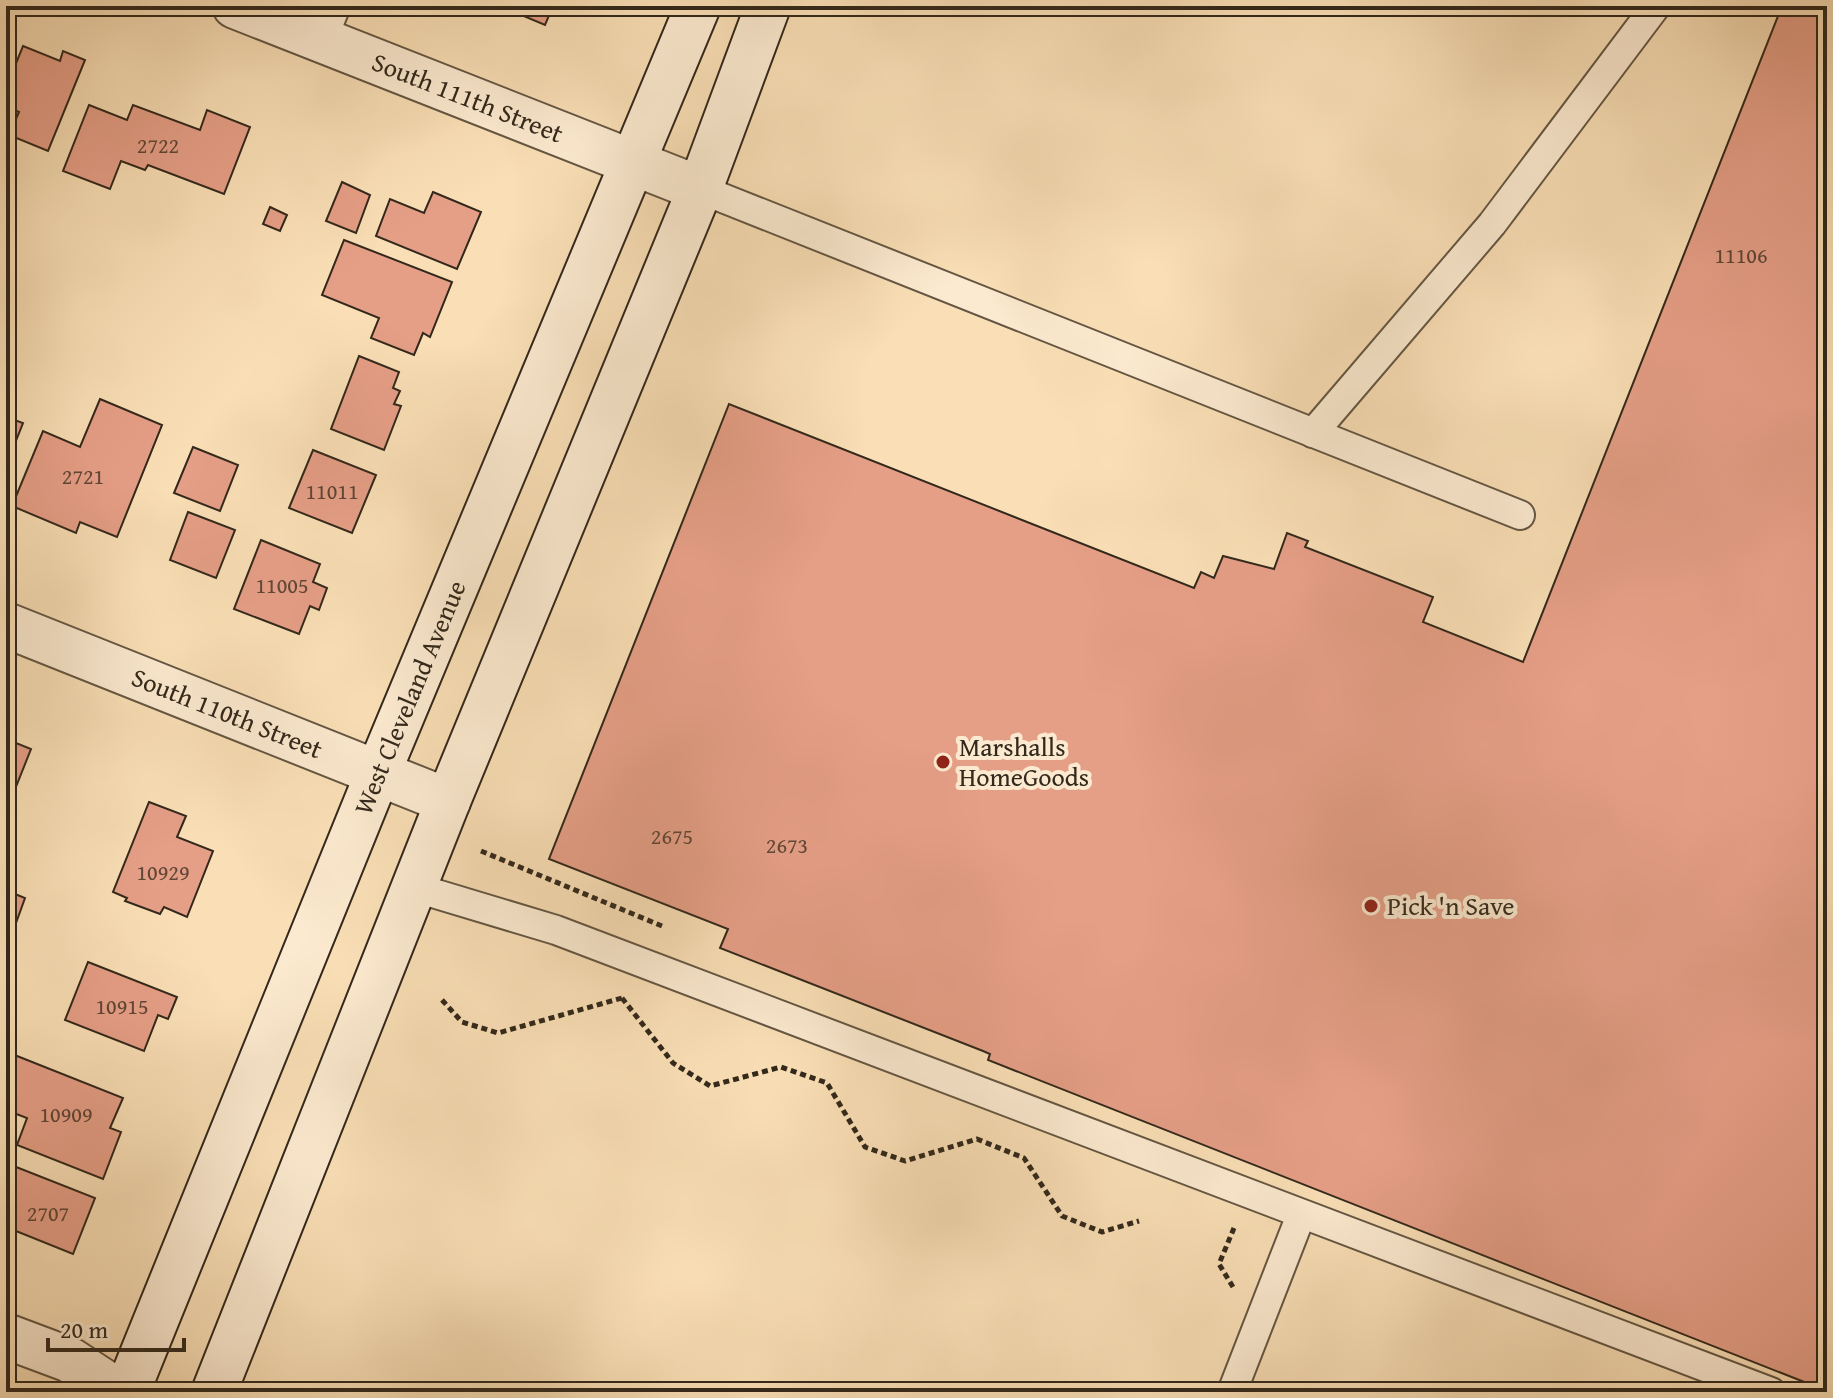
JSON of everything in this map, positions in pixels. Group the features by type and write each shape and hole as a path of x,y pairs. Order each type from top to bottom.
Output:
{"main road":[{"name":"South 111th Street","path":"235,6 329,23 631,162 700,189"},
{"name":"West Cleveland Avenue","path":"127,1392 378,773 698,6"},
{"path":"214,1392 413,887 700,189 768,6"},
{"name":"South 110th Street","path":"6,625 448,801"},
{"path":"6,1336 70,1360 119,1392"}],"lane":[{"path":"1313,433 1492,224 1656,6"},
{"path":"700,189 1520,515"},
{"path":"413,887 556,930 1771,1392"},
{"path":"1232,1392 1301,1215"}],"path":[{"path":"442,1000 462,1022 498,1033 622,998 673,1063 710,1086 781,1067 827,1083 865,1147 905,1161 977,1139 1024,1158 1062,1216 1102,1232 1139,1221"}],"building":[{"path":"500,6 553,6 545,25"},
{"path":"1782,6 1827,6 1827,1391 988,1060 990,1054 983,1051 720,948 728,929 549,859 729,404 1194,588 1201,572 1214,578 1223,556 1274,569 1287,533 1308,541 1305,547 1433,597 1423,622 1523,662"},
{"path":"23,46 60,61 63,51 85,60 48,151 9,135 19,112 6,106 6,88"},
{"path":"89,105 127,120 133,105 200,130 207,110 250,127 224,194 148,165 145,170 121,161 110,189 63,171"},
{"path":"342,182 370,195 356,233 326,221"},
{"path":"433,192 481,212 457,269 376,236 390,199 424,213"},
{"path":"270,207 287,215 280,231 263,224"},
{"path":"344,240 452,282 430,337 423,333 414,355 371,338 379,318 322,295"},
{"path":"359,356 399,372 393,388 400,391 394,404 401,406 384,450 331,429"},
{"path":"100,399 162,425 117,537 80,522 76,533 12,506 43,431 80,447"},
{"path":"6,417 23,423 6,466"},
{"path":"193,447 238,465 220,511 174,493"},
{"path":"313,450 376,475 352,533 289,508"},
{"path":"188,512 235,530 216,578 170,560"},
{"path":"261,540 320,564 313,582 327,588 319,610 310,606 299,634 234,609"},
{"path":"6,739 31,749 6,812"},
{"path":"149,802 186,816 177,837 213,851 187,917 164,907 160,914 125,901 127,898 113,892"},
{"path":"10,892 25,898 16,923 6,919 6,902"},
{"path":"88,962 177,997 168,1019 158,1015 144,1051 65,1020"},
{"path":"12,1054 123,1098 110,1128 121,1132 103,1179 17,1145 27,1118 6,1110 6,1070"},
{"path":"6,1163 95,1198 73,1254 6,1227"}],"place":[{"name":"Marshalls HomeGoods","path":"943,762"},
{"name":"Pick 'n Save","path":"1371,906"}]}
